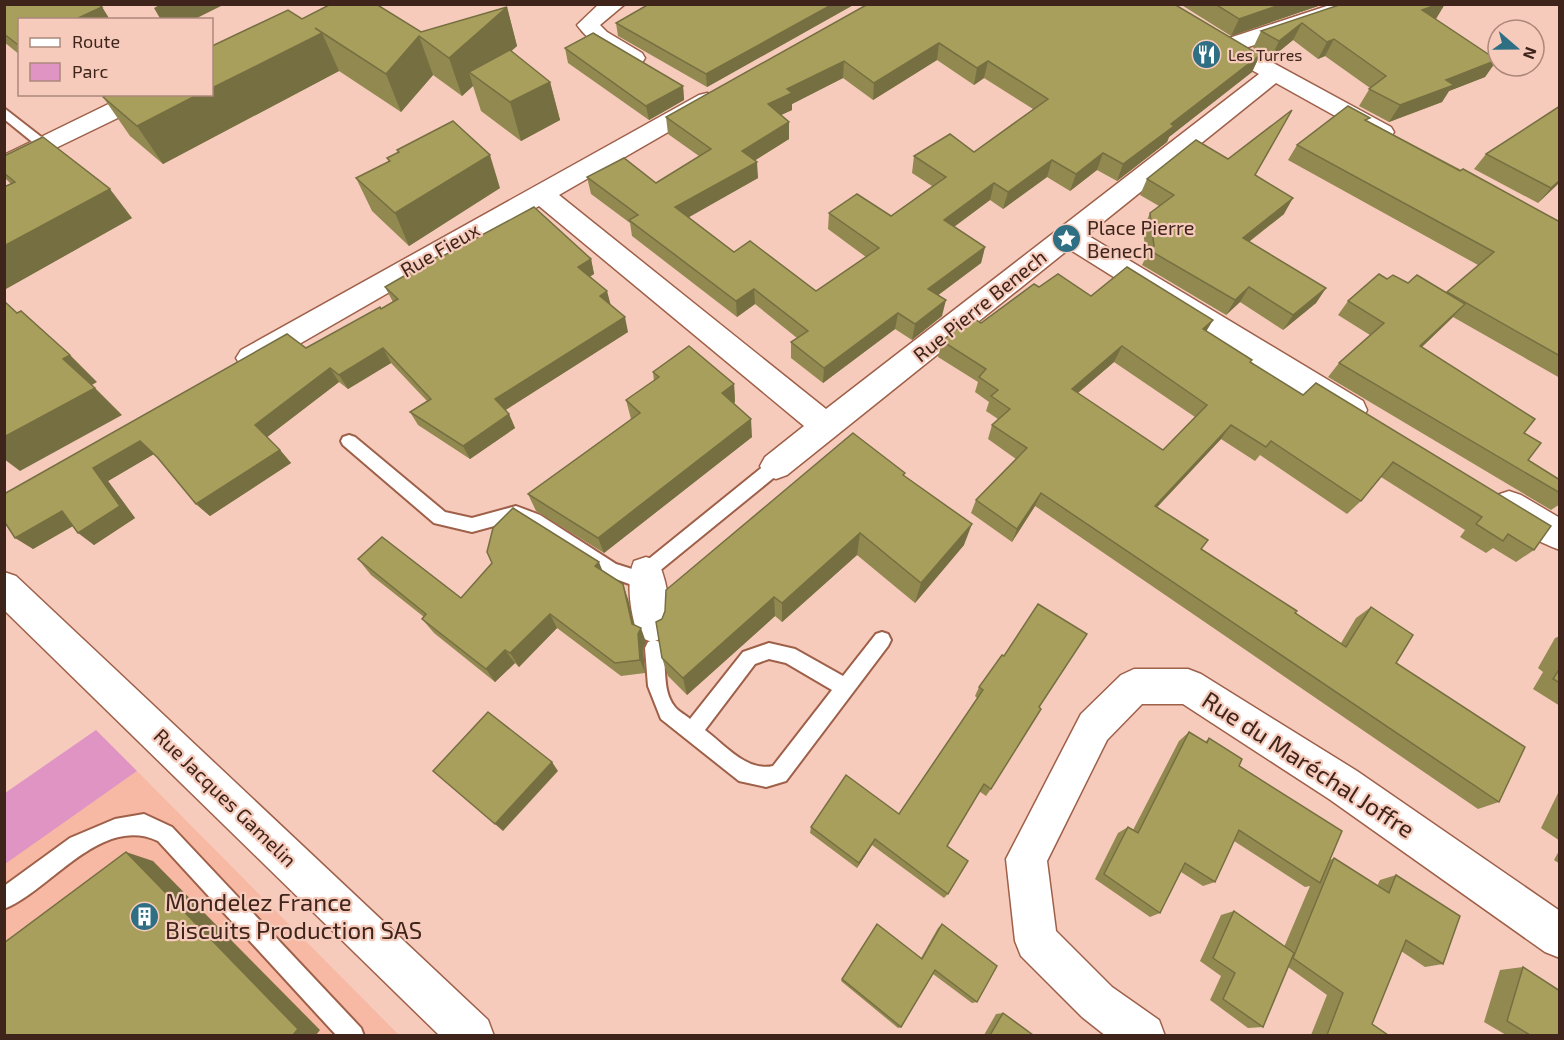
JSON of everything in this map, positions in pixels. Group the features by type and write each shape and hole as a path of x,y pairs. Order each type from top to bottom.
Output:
{"street":[{"path":"615,4 603,11 588,25 599,38 656,71"},
{"path":"1356,4 1218,40 1275,74 1404,144"},
{"name":"Rue Pierre Benech","path":"776,466 1275,74"},
{"name":"Rue Fieux","path":"230,370 540,193 706,92"},
{"path":"4,165 145,96"},
{"path":"540,193 827,427"},
{"path":"1067,236 1379,426"},
{"path":"1489,493 1560,536"},
{"path":"646,572 653,637"},
{"name":"Rue Jacques Gamelin","path":"4,587 472,1035"},
{"name":"Rue du Maréchal Joffre","path":"1143,1035 1097,1002 1036,941 1026,859 1094,727 1134,687 1188,686 1343,785 1560,937"}],"lane":[{"path":"4,112 45,146"},
{"path":"349,441 440,518 472,525 516,513 534,520 611,570 632,577 646,572 776,466"},
{"path":"653,637 657,686 669,713 746,774 766,777 779,774 882,640"},
{"path":"692,732 749,658 769,651 789,655 846,688"},
{"path":"4,899 77,845 115,829 144,824 165,834 353,1035"}],"shaded area":[{"name":"Mondelez France Biscuits Production SAS","path":"137,771 399,1035 5,1035 4,864"}],"green space":[{"path":"96,730 137,771 5,864 5,793"}],"building":[{"path":"4,4 98,4 102,7 78,18 18,18 17,44 4,34"},
{"path":"331,4 376,4 421,32 507,7 449,58 419,36 386,74 315,28 322,33 213,88 213,46 288,10 302,19"},
{"path":"649,4 833,4 706,74 616,23"},
{"path":"868,4 1174,4 1260,55 1171,124 1174,126 1123,164 1103,153 1076,174 1052,160 1008,192 994,183 944,220 985,247 928,289 946,300 915,324 898,313 824,368 791,342 808,331 754,289 736,301 629,220 638,215 587,177 624,158 656,183 711,149 666,117","holes":["939,43 977,68 988,61 1048,99 974,152 950,134 914,156 946,177 891,216 857,194 829,213 879,248 816,291 750,241 734,252 675,207 757,162 742,151 789,122 768,104 792,93 787,89 844,61 874,83"]},
{"path":"1215,4 1282,4 1239,19"},
{"path":"1342,4 1439,4 1422,10 1486,53 1486,64 1446,80 1454,85 1400,105 1369,89 1386,76 1334,39 1327,42 1302,23 1279,41 1261,31"},
{"path":"593,33 683,86 646,106 565,48"},
{"path":"510,50 550,82 510,102 469,72"},
{"path":"105,96 195,96 137,126 103,97"},
{"path":"1348,106 1370,118 1365,120 1460,171 1463,169 1560,222 1560,356 1447,292 1494,252 1297,145"},
{"path":"1560,106 1560,180 1551,188 1486,154"},
{"path":"1292,110 1255,175 1293,198 1243,238 1326,288 1293,315 1249,287 1235,300 1149,250 1154,246 1150,213 1174,195 1147,179 1196,140 1228,159"},
{"path":"453,121 490,155 395,213 356,178 390,161 387,158 399,152 397,150"},
{"path":"43,137 110,189 4,246 4,187 15,182 4,173 4,156"},
{"path":"534,207 591,259 578,267 607,291 600,296 625,317 495,399 509,414 463,446 410,412 431,399 383,348 339,375 330,368 255,425 280,450 196,504 158,458 140,441 93,468 120,506 78,533 62,511 15,538 4,521 4,494 287,334 306,348 380,307 381,309 398,299 385,287 442,254 443,256"},
{"path":"1127,267 1213,320 1203,329 1303,395 1316,383 1551,526 1534,550 1508,534 1503,541 1476,524 1482,517 1393,462 1361,501 1271,441 1266,447 1231,425 1155,506 1208,540 1201,549 1297,611 1295,613 1346,647 1371,607 1413,635 1396,663 1525,747 1499,802 1041,493 1017,529 976,500 1027,448 992,425 1010,409 991,396 998,390 979,377 986,369 942,341 972,317 981,323 1034,284 1039,287 1058,274 1091,296","holes":["1122,346 1207,405 1163,450 1072,389"]},
{"path":"1379,274 1387,279 1393,275 1408,283 1417,275 1465,304 1420,346 1535,419 1524,433 1541,443 1528,460 1560,480 1560,493 1339,363 1384,323 1348,301"},
{"path":"4,301 17,313 21,311 70,355 63,359 95,388 4,437"},
{"path":"689,346 734,384 722,393 751,419 598,538 528,494 640,413 626,400 659,377 653,372"},
{"path":"853,433 905,473 903,475 972,524 921,583 860,533 782,603 774,597 683,678 662,658 656,622 662,619 665,611 666,590"},
{"path":"513,508 599,562 595,566 623,584 632,624 641,628 638,634 640,660 615,663 550,614 510,653 505,650 486,669 422,619 426,614 358,559 382,537 461,598 492,563 487,552 493,528"},
{"path":"1038,604 1087,634 1039,707 1041,709 991,789 984,784 947,846 968,861 948,894 875,839 859,863 811,827 846,775 899,814 983,690 979,687 1002,655 1004,656"},
{"path":"1560,668 1560,683 1553,679"},
{"path":"488,712 552,762 495,824 433,771"},
{"path":"1189,732 1207,743 1209,738 1242,759 1239,766 1342,831 1320,883 1239,830 1215,882 1185,863 1160,913 1104,874 1128,827 1138,833"},
{"name":"Mondelez France Biscuits Production SAS","path":"126,852 298,1029 293,1035 4,1035 4,943"},
{"path":"1334,858 1389,893 1396,875 1460,916 1443,964 1406,940 1372,1024 1388,1035 1327,1035 1343,993 1293,958"},
{"path":"1234,911 1294,953 1263,1027 1223,999 1235,973 1213,958"},
{"path":"877,924 922,959 942,924 997,966 977,1002 935,970 901,1027 842,979"},
{"path":"1523,967 1560,991 1560,1035 1530,1035 1507,1021"},
{"path":"1003,1013 1033,1035 990,1035"}],"place":[{"name":"Les Turres","path":"1207,55"},
{"name":"Place Pierre Benech","path":"1066,239"},
{"name":"Mondelez France Biscuits Production SAS","path":"144,917"}]}
